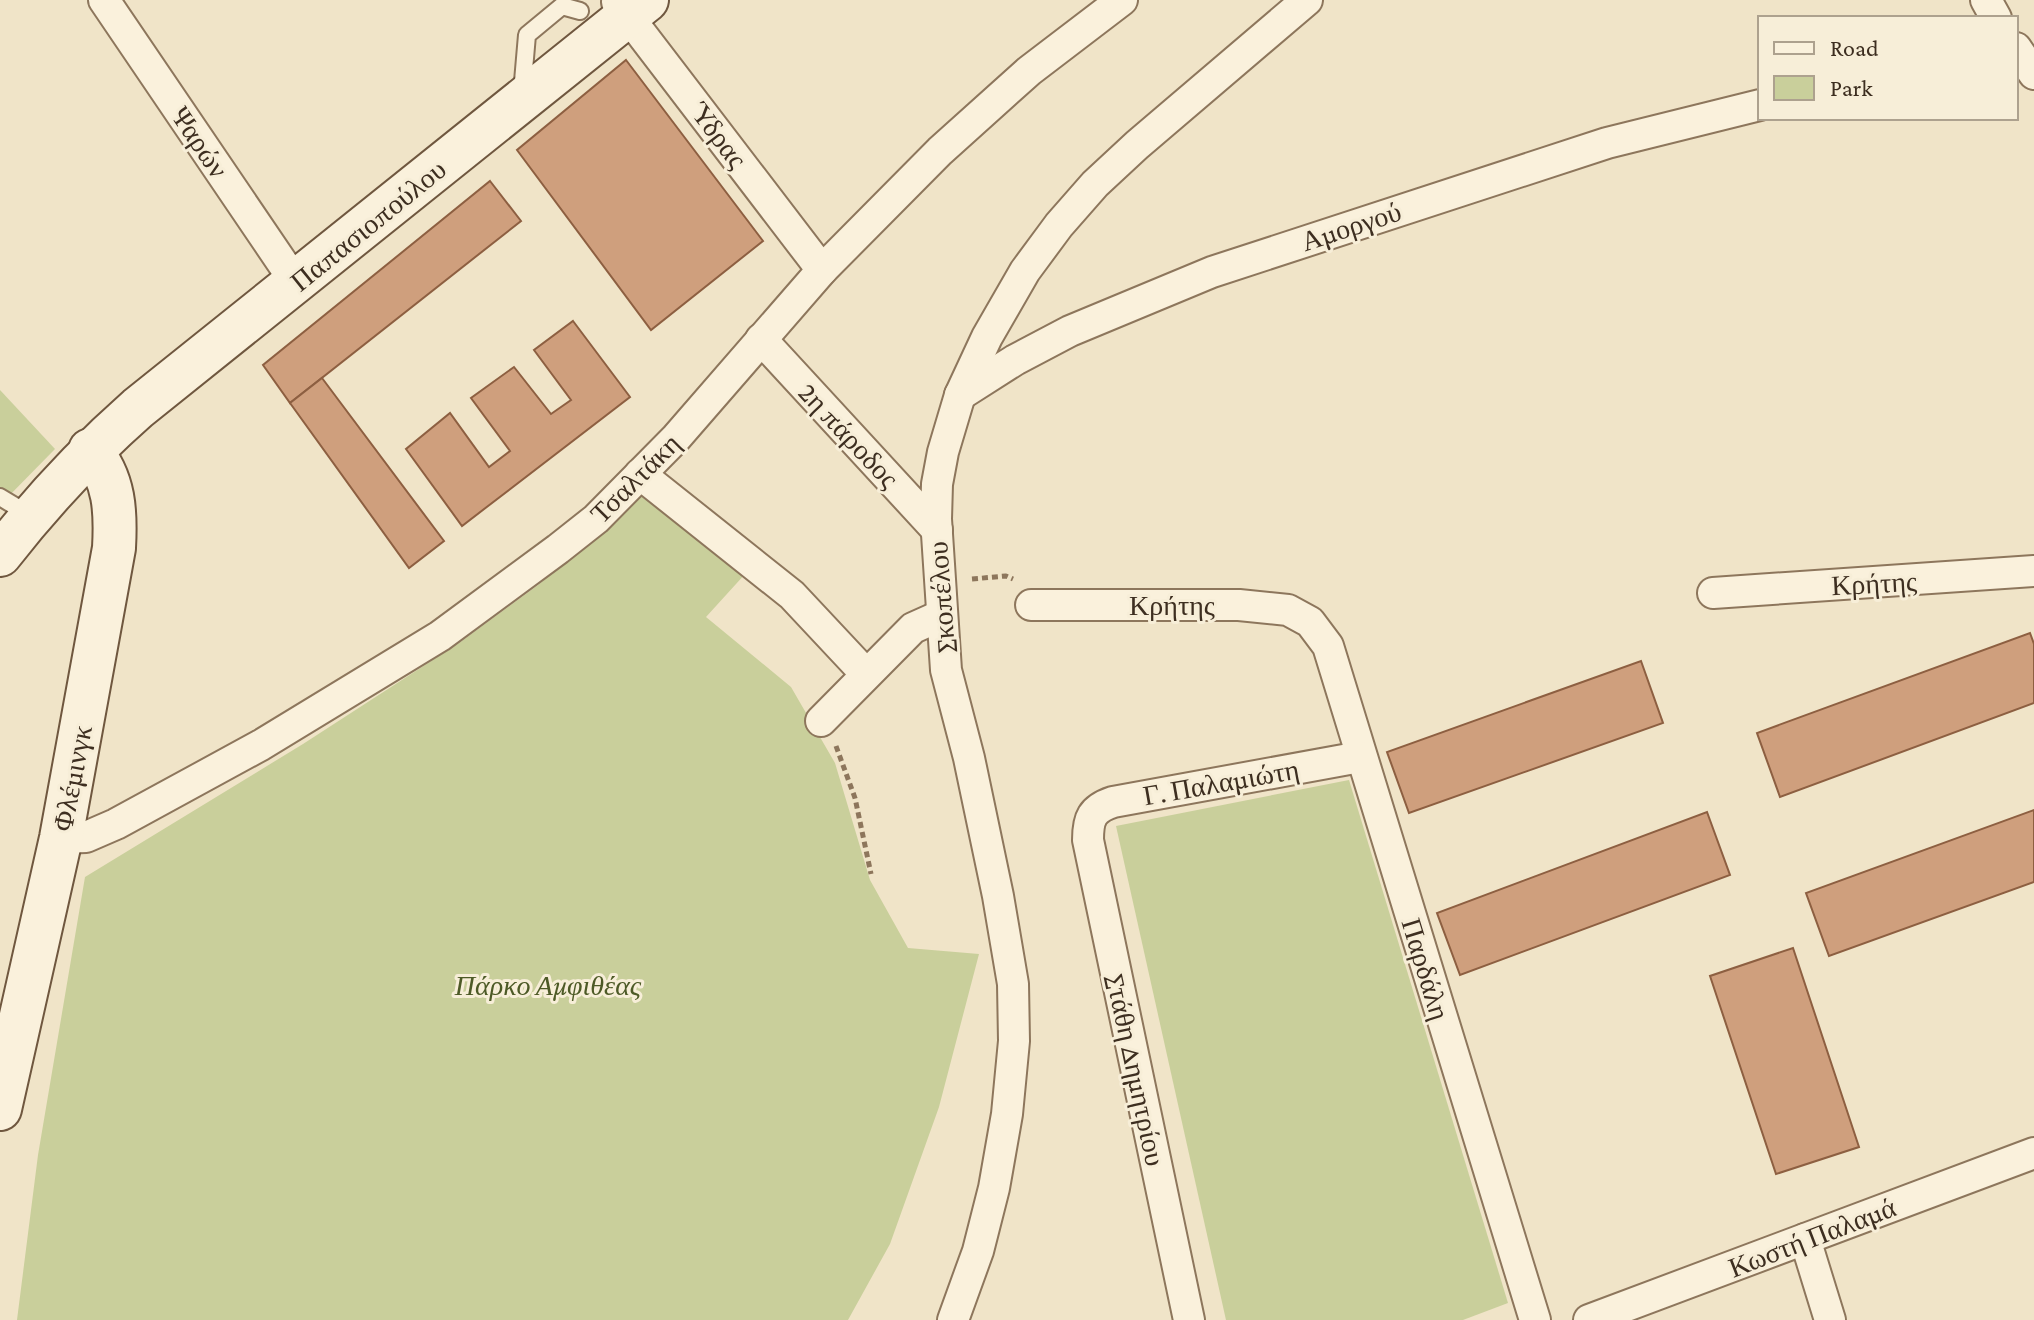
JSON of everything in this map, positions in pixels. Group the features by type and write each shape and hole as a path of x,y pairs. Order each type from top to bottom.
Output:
{"main road":[{"name":"Παπασιοπούλου","path":"0,555 16,506 90,450 138,408 522,101 630,5"},
{"name":"Φλέμινγκ","path":"0,1109 61,838 114,548 114,503 105,470 90,450"}],"street":[{"name":"Ψαρών","path":"104,0 296,283"},
{"name":"Τσαλτάκη","path":"61,838 86,837 116,824 261,745 440,636 596,519 711,401 761,339 872,218 990,103 1122,0"},
{"name":"Σκοπέλου","path":"953,1320 978,1251 994,1188 1007,1114 1014,1041 1013,984 998,896 946,670 936,496 940,462 960,395 1005,304 1025,271 1068,215 1095,184 1137,145 1307,0"},
{"name":"Ύδρας","path":"630,5 822,270"},
{"path":"2018,51 2034,74"},
{"name":"Αμοργού","path":"960,395 1015,360 1070,331 1212,272 1607,143 1758,105"},
{"name":"2η πάροδος","path":"761,339 937,530"},
{"path":"640,474 765,571 792,595 866,674"},
{"name":"Κρήτης","path":"1713,593 2034,571"},
{"name":"Κρήτης","path":"1031,605 1239,605 1288,610 1310,622"},
{"path":"821,721 913,628 942,615"},
{"name":"Παρδάλη","path":"1310,622 1328,646 1535,1320"},
{"name":"Γ. Παλαμιώτη","path":"1088,820 1092,813 1113,802 1360,757"},
{"name":"Στάθη Δημητρίου","path":"1088,820 1088,840 1189,1320"},
{"name":"Κωστή Παλαμά","path":"1589,1320 2034,1153"},
{"path":"1805,1239 1830,1320"}],"lane":[{"path":"522,101 527,35 562,6 580,11"}],"path":[{"path":"939,581 1006,576 1025,589 1031,605"},
{"path":"821,721 840,754 855,798 871,874"}],"green space":[{"path":"0,390 55,449 0,505"},
{"name":"Πάρκο Αμφιθέας","path":"639,490 746,573 706,617 791,687 835,763 870,880 908,948 979,954 939,1107 890,1244 848,1320 17,1320 38,1155 85,877 303,744 459,643 538,585 606,529"},
{"path":"1349,780 1508,1303 1463,1320 1226,1320 1116,826"}],"building":[{"path":"626,60 763,241 651,330 517,150"},
{"path":"490,181 521,221 290,403 263,365"},
{"path":"573,321 630,397 462,526 406,449 450,413 489,467 510,451 471,398 514,367 551,414 571,400 534,350"},
{"path":"322,378 444,541 409,568 290,403"},
{"path":"2030,633 2034,644 2034,703 1780,797 1757,733"},
{"path":"1641,661 1663,723 1409,813 1387,752"},
{"path":"2034,810 2034,882 1829,956 1806,893"},
{"path":"1707,812 1730,875 1460,975 1437,913"},
{"path":"1793,948 1859,1147 1776,1174 1710,976"}]}
